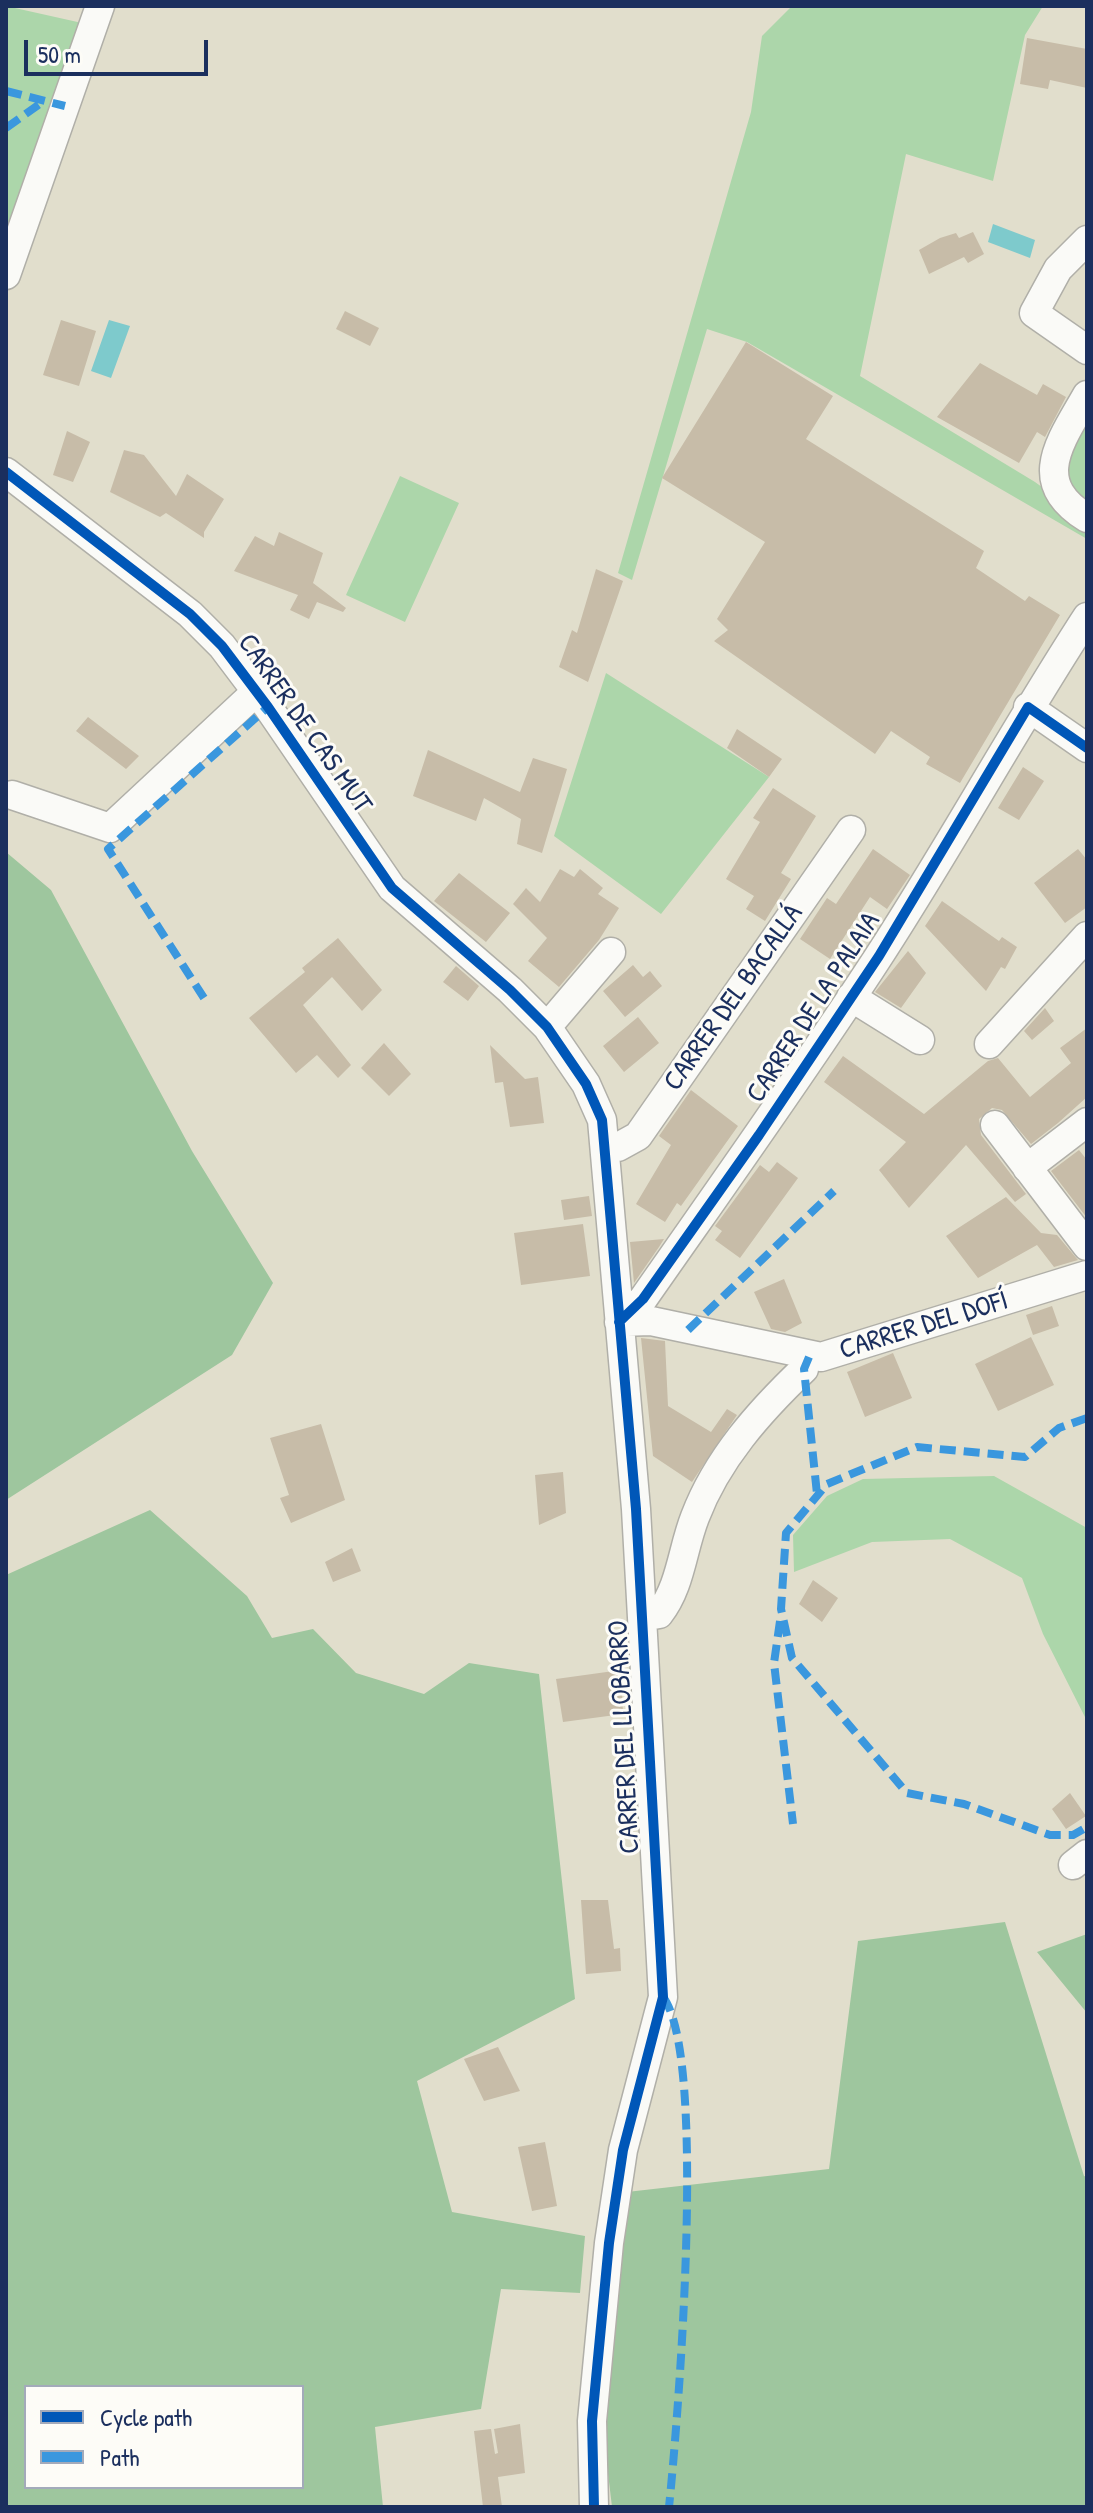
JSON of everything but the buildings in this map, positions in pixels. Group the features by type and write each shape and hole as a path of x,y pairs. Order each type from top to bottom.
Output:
{"street":[{"path":"6,275 100,6"},
{"path":"1087,240 1058,269 1034,313 1087,350"},
{"path":"1087,395 1056,452 1051,470 1057,491 1087,518"},
{"name":"CARRER DE CAS MUT","path":"6,472 190,614 222,646 324,771 392,888 510,990"},
{"name":"CARRER DE LA PALAIA","path":"619,1322 643,1299 851,997 1028,707 1087,617"},
{"path":"12,795 110,828 257,691"},
{"path":"1028,707 1087,748"},
{"name":"CARRER DEL BACALLÁ","path":"605,1149 618,1147 638,1136 851,830"},
{"path":"989,1044 1087,936"},
{"path":"547,1027 611,952"},
{"name":"CARRER DEL LLOBARRO","path":"510,990 547,1027 586,1084 602,1120 642,1617 663,1997 623,2150 609,2243 592,2421 594,2507"},
{"path":"851,997 920,1040"},
{"path":"1027,1168 1087,1122"},
{"path":"995,1125 1087,1246"},
{"name":"CARRER DEL DOFÍ","path":"619,1322 651,1321 821,1357 1087,1275"},
{"path":"642,1617 659,1614 671,1599 695,1516 731,1449 804,1369"}],"green space":[{"path":"6,6 82,23 6,238"},
{"path":"792,6 1043,6 1025,35 993,181 906,154 860,376 1035,482 1087,520 1087,539 747,342 707,329 632,580 618,573 751,112 762,36"},
{"path":"1087,421 1087,507 1067,492 1059,465"},
{"path":"400,476 459,503 405,622 346,595"},
{"path":"606,673 769,777 661,914 554,836"},
{"path":"6,852 51,890 192,1151 273,1283 232,1355 6,1500"},
{"path":"994,1476 1087,1528 1087,1721 1043,1634 1022,1578 950,1539 872,1542 794,1572 793,1535 827,1496 863,1479"},
{"path":"150,1510 247,1596 272,1638 313,1629 356,1673 424,1694 469,1663 539,1674 575,1999 417,2081 452,2212 585,2236 580,2293 501,2289 481,2409 375,2427 383,2507 6,2507 6,1575"},
{"path":"1005,1922 1084,2176 1087,2177 1087,2507 612,2507 601,2414 627,2192 829,2169 858,1941"},
{"path":"1087,1934 1087,2013 1037,1952"}],"water":[{"path":"993,224 1035,240 1030,258 988,242"},
{"path":"109,320 130,326 111,378 91,371"}],"marked path":[{"path":"6,91 65,106"},
{"path":"6,128 44,101"},
{"path":"204,998 108,849 268,707"},
{"path":"688,1330 834,1191"},
{"path":"809,1357 804,1369 817,1494"},
{"path":"1087,1418 1059,1428 1025,1457 917,1447 827,1484 786,1533 781,1609 792,1658 907,1793 964,1804 1050,1835 1073,1835 1087,1827"},
{"path":"780,1621 774,1663 793,1824"},
{"path":"663,1997 677,2032 684,2089 687,2161 683,2323 669,2507"}],"cycle path":[{"path":"6,472 190,614 222,646 268,707 392,888 510,990 547,1027 586,1084 602,1120 636,1509 663,1997 623,2150 609,2243 592,2421 594,2507"},
{"path":"619,1322 643,1299 759,1135 879,956 1028,707 1087,748"}]}
